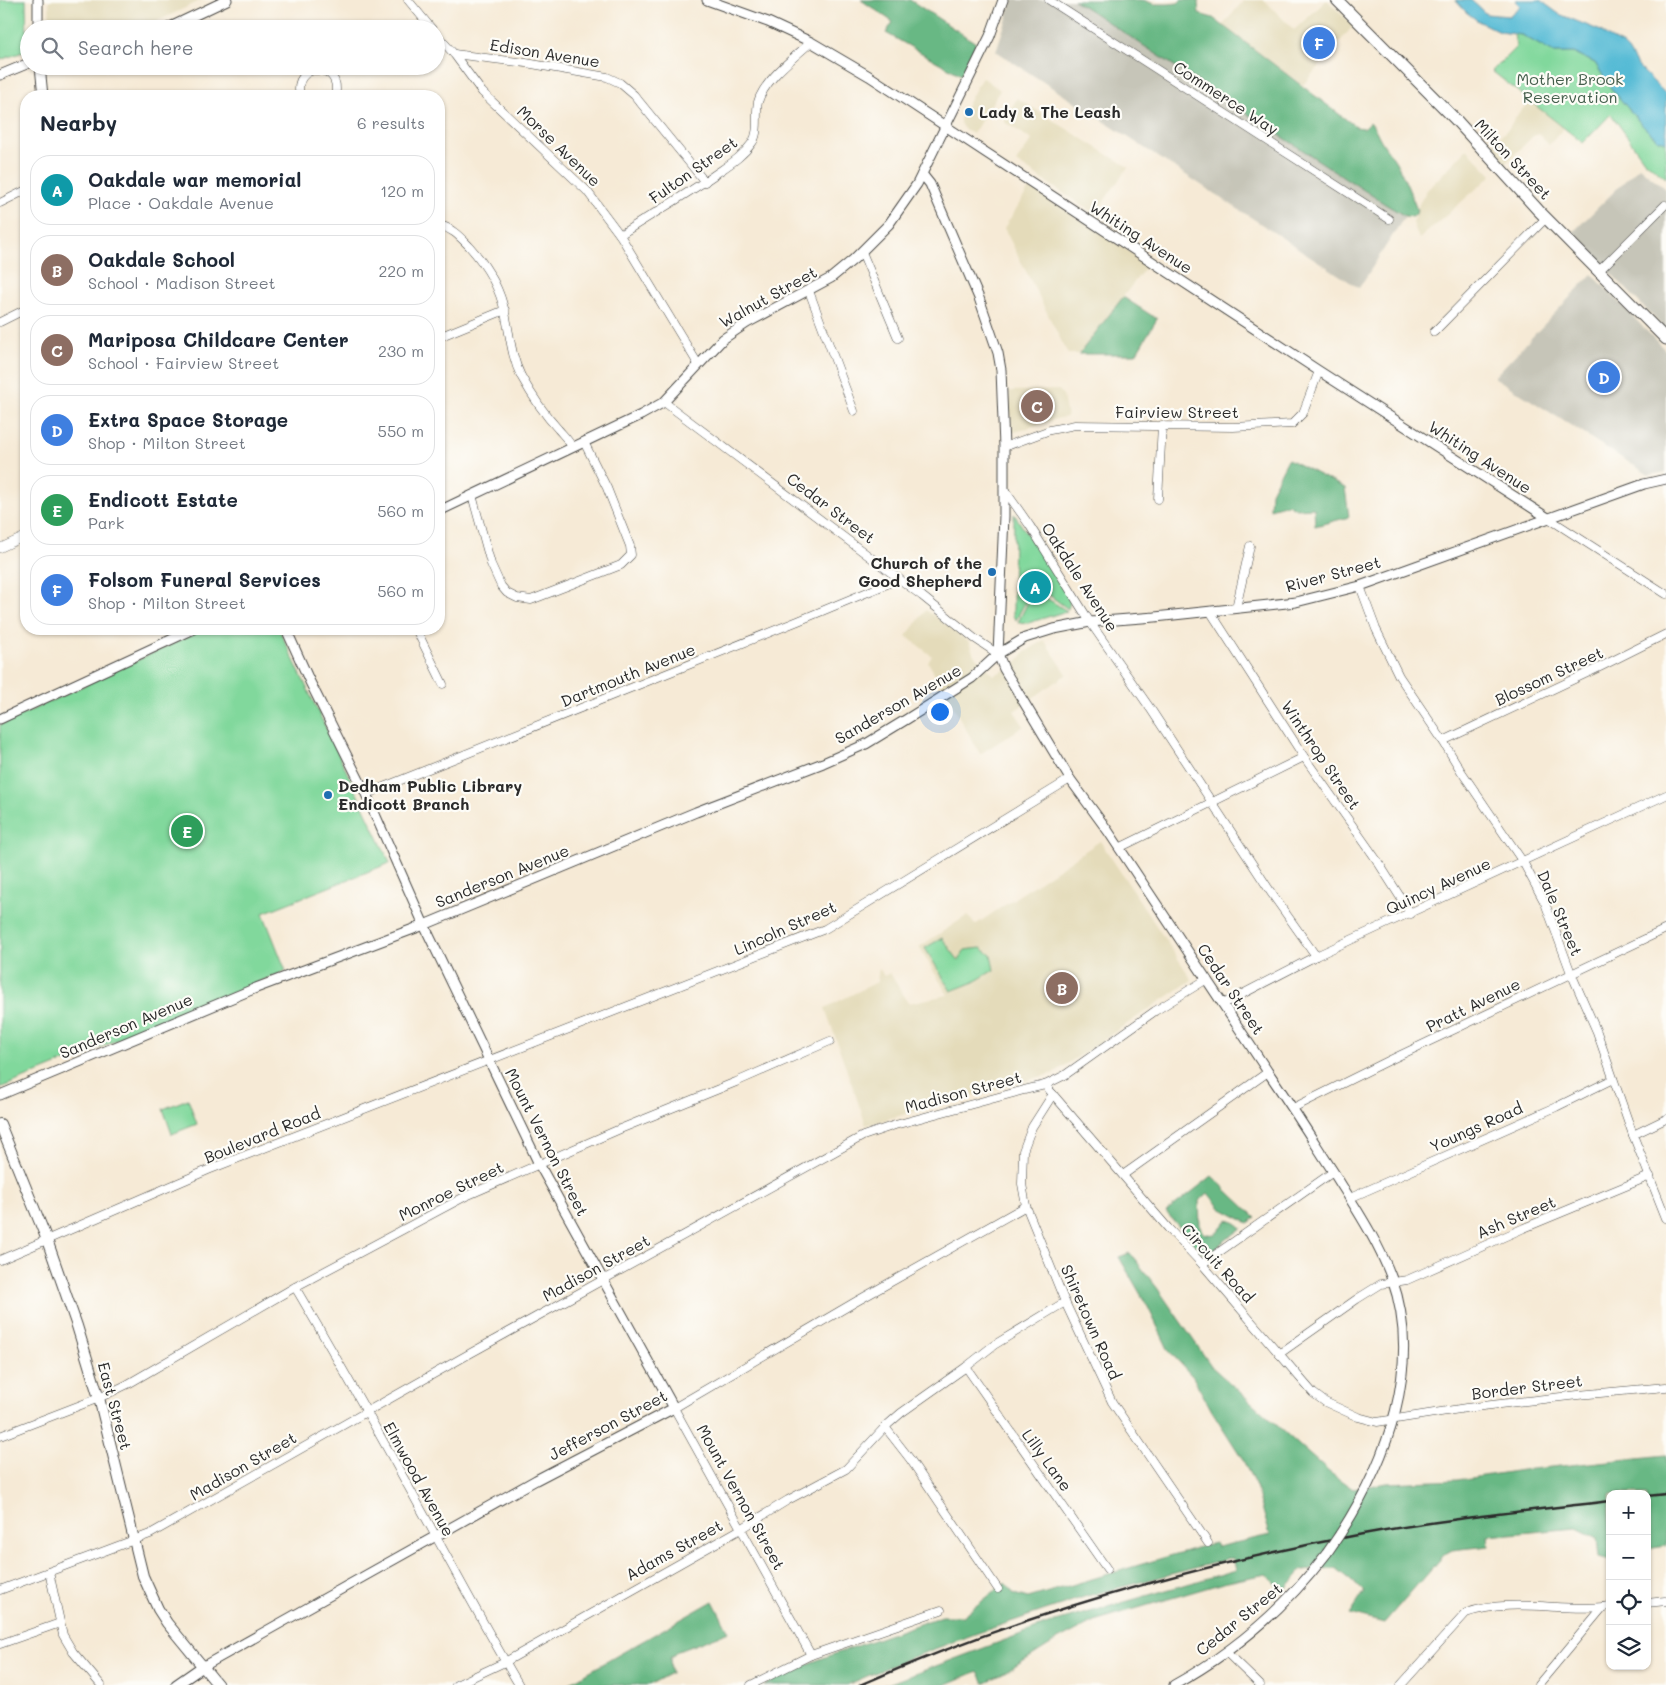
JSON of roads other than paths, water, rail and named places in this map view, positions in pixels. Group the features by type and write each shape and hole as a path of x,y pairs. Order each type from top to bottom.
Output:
{"main road":[{"name":"Milton Street","path":"1337,0 1479,145 1546,218 1666,339"},
{"name":"East Street","path":"0,1124 47,1240 77,1326 99,1398 133,1542 143,1576 158,1609 177,1636 218,1685"},
{"path":"176,1685 202,1667"}],"street":[{"path":"38,0 38,20"},
{"path":"185,20 226,0"},
{"path":"408,0 425,20"},
{"name":"Whiting Avenue","path":"707,0 768,22 811,42 869,76 1319,371 1548,518"},
{"name":"Walnut Street","path":"445,509 641,415 664,402 723,338 831,278 862,252 886,228 903,206 922,174 990,36 1003,0"},
{"name":"Commerce Way","path":"1049,0 1389,219"},
{"name":"Fulton Street","path":"620,235 705,182 744,154 756,135 758,101 773,78 811,42"},
{"name":"Morse Avenue","path":"445,44 482,92 587,191 620,235 698,364"},
{"name":"Edison Avenue","path":"454,54 598,75 620,83 634,95 705,182"},
{"path":"0,75 20,67"},
{"path":"41,75 43,90"},
{"path":"300,90 299,84 305,75"},
{"path":"330,75 336,84 336,90"},
{"path":"922,174 930,184 975,290 998,353 1004,447 998,654"},
{"path":"0,203 20,193"},
{"path":"1599,271 1665,205"},
{"path":"1434,332 1546,218"},
{"path":"445,226 477,254 495,282 505,310 514,362 524,382 554,424 568,438 572,447"},
{"path":"862,252 898,338"},
{"path":"809,291 854,410"},
{"path":"445,335 505,310"},
{"path":"0,322 20,312"},
{"name":"Fairview Street","path":"1004,447 1050,430 1068,426 1162,425 1233,427 1292,424 1303,412 1319,371"},
{"name":"Cedar Street","path":"664,402 899,579 974,638 998,654 1015,690 1070,779 1119,848 1294,1108 1372,1234 1392,1281 1402,1319 1404,1352 1401,1381 1393,1420 1380,1458 1355,1510 1327,1553 1298,1590 1279,1609 1226,1652 1174,1685"},
{"path":"1158,499 1162,425"},
{"path":"472,496 494,571 501,586 517,598 531,600 621,565 631,555 630,546 607,488 584,442"},
{"name":"River Street","path":"998,654 1025,638 1054,629 1090,622 1296,602 1360,586 1644,484 1666,479"},
{"name":"Oakdale Avenue","path":"1004,489 1030,526 1090,622 1272,894 1316,956"},
{"path":"1548,518 1666,594"},
{"path":"0,548 20,539"},
{"path":"1236,608 1250,546"},
{"name":"Dartmouth Avenue","path":"366,794 899,579"},
{"name":"Dale Street","path":"1360,586 1376,629 1399,676 1443,741 1461,772 1523,862 1545,903 1571,973 1597,1032 1633,1135 1666,1218"},
{"name":"Winthrop Street","path":"1210,611 1304,757 1376,859 1411,914"},
{"name":"Blossom Street","path":"1443,741 1666,634"},
{"path":"0,719 181,635"},
{"name":"Mount Vernon Street","path":"289,635 366,794 424,925 490,1061 519,1126 811,1655"},
{"path":"419,635 443,684"},
{"name":"Sanderson Avenue","path":"0,1095 256,988 424,925 687,816 840,756 866,744 972,678 998,654"},
{"path":"1119,848 1304,757"},
{"name":"Lincoln Street","path":"490,1061 559,1032 825,930 1070,779"},
{"name":"Quincy Avenue","path":"1223,1004 1316,956 1411,914 1666,795"},
{"name":"Pratt Avenue","path":"1294,1108 1390,1060 1666,929"},
{"name":"Madison Street","path":"0,1590 133,1542 159,1529 366,1411 863,1136 895,1125 1045,1086 1065,1075 1155,1011 1207,979"},
{"name":"Monroe Street","path":"0,1436 99,1398 161,1366 295,1287 466,1196 830,1041"},
{"name":"Boulevard Road","path":"0,1260 208,1170 490,1061"},
{"path":"1123,1175 1268,1072"},
{"name":"Youngs Road","path":"1350,1198 1614,1079"},
{"name":"Circuit Road","path":"1045,1086 1313,1392 1326,1402 1358,1417 1377,1422 1393,1420"},
{"name":"Shiretown Road","path":"1053,1094 1032,1127 1023,1151 1022,1184 1026,1206 1065,1302 1112,1402 1208,1543"},
{"path":"1633,1135 1666,1119"},
{"path":"1202,1264 1333,1172"},
{"name":"Ash Street","path":"1279,1354 1381,1284 1407,1280 1524,1228 1650,1176"},
{"name":"Jefferson Street","path":"202,1667 536,1480 674,1408 1026,1206"},
{"name":"Elmwood Avenue","path":"295,1287 409,1487 518,1685"},
{"name":"Adams Street","path":"456,1685 505,1662 788,1500 846,1469 885,1427 932,1390 994,1345 1065,1302"},
{"name":"Lilly Lane","path":"966,1367 1107,1569"},
{"name":"Border Street","path":"1393,1420 1466,1408 1666,1387"},
{"path":"885,1427 910,1459 998,1589"},
{"path":"48,1572 60,1623 67,1643 101,1685"},
{"path":"1651,1603 1666,1601"},
{"path":"1400,1685 1466,1613 1479,1608 1499,1605 1606,1607"},
{"path":"1538,1685 1606,1608"},
{"path":"751,1685 811,1655 941,1610"},
{"path":"0,1644 60,1623"},
{"path":"1226,1652 1260,1685"}],"water":[{"path":"1455,0 1471,0 1486,14 1509,16 1520,6 1515,0 1540,0 1559,14 1601,31 1623,45 1637,65 1666,94 1666,142 1657,139 1643,126 1610,87 1595,63 1574,53 1554,53 1522,35 1500,32 1478,21"}],"railway":[{"path":"1651,1496 1666,1494"},
{"path":"860,1685 982,1636 1044,1615 1170,1577 1234,1561 1363,1534 1424,1524 1606,1501"}],"place":[{"name":"Folsom Funeral Services","path":"1319,43"},
{"name":"Lady & The Leash","path":"969,112"},
{"name":"Extra Space Storage","path":"1604,377"},
{"name":"Mariposa Childcare Center","path":"1037,406"},
{"name":"Church of the Good Shepherd","path":"992,572"},
{"name":"Oakdale war memorial","path":"1035,587"},
{"name":"Dedham Public Library Endicott Branch","path":"328,795"},
{"name":"Endicott Estate","path":"187,831"},
{"name":"Oakdale School","path":"1062,988"}],"park label":[{"name":"Mother Brook Reservation","path":"1570,88"}]}
